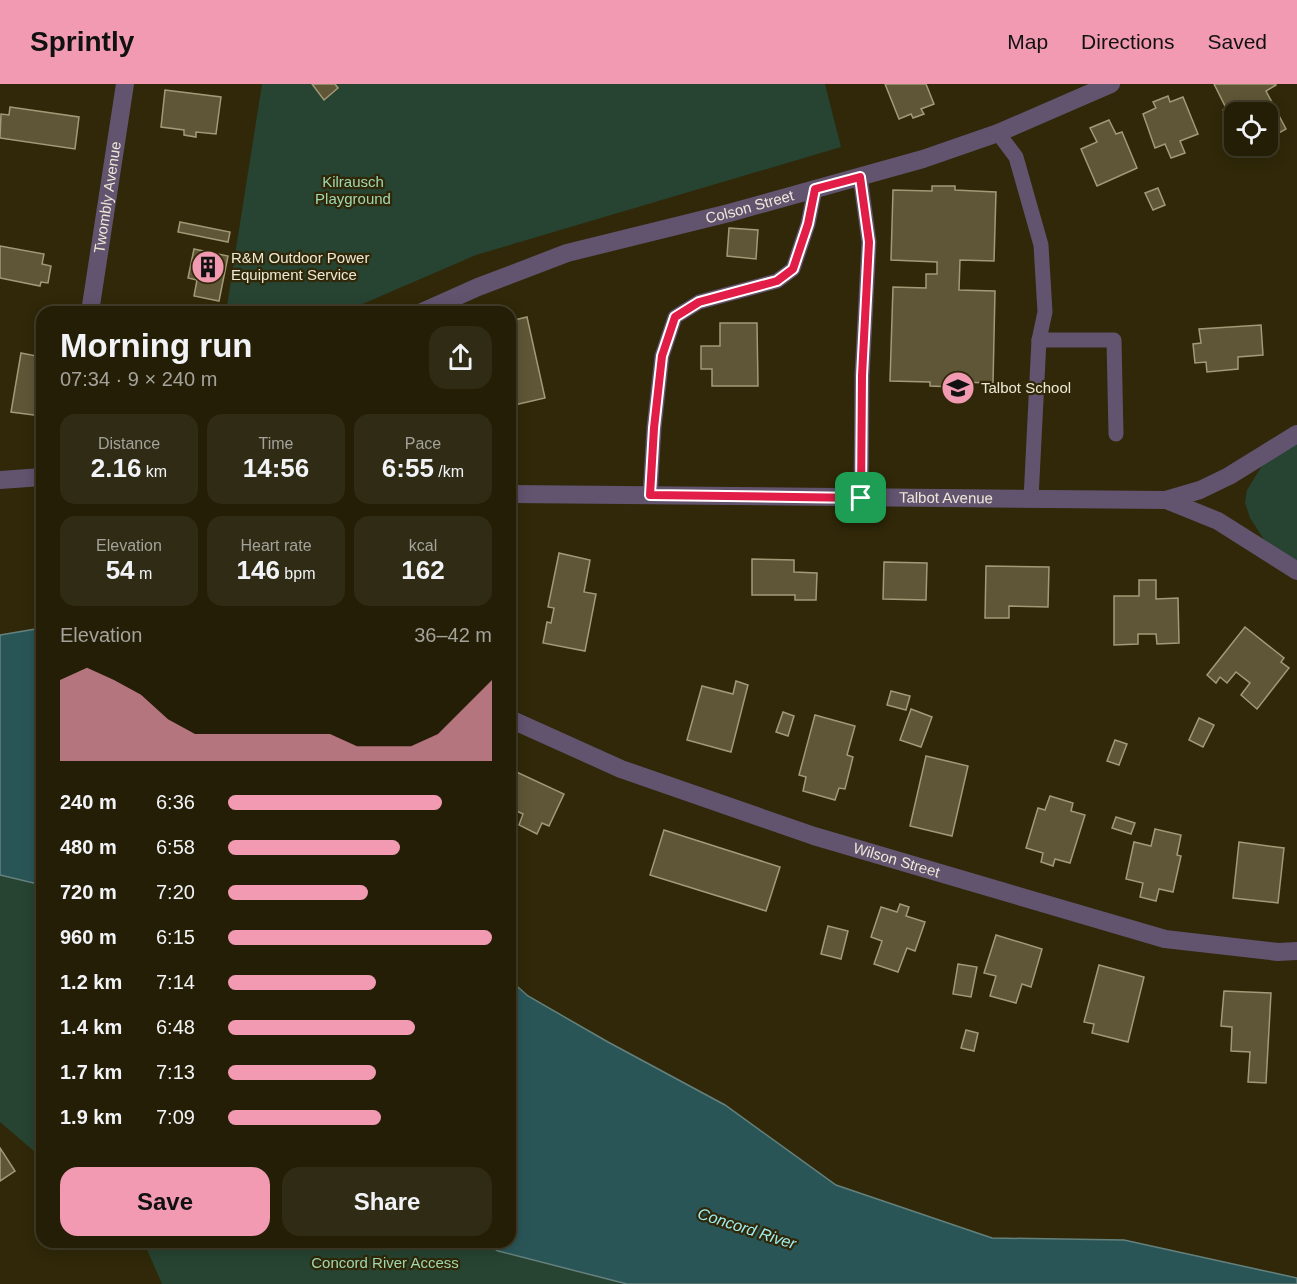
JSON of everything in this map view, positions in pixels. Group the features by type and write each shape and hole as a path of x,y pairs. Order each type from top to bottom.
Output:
{"street":[{"name":"Twombly Avenue","path":"91,306 125,84"},
{"name":"Colson Street","path":"435,306 567,253 729,213 923,159 998,133 1111,84"},
{"name":"Talbot Avenue","path":"516,494 1166,500 1200,490 1229,476 1297,434"},
{"path":"0,480 36,477"},
{"name":"Talbot Avenue","path":"1166,500 1218,521 1297,572"},
{"name":"Wilson Street","path":"516,722 621,769 836,843 1165,939 1278,952 1297,951"}],"lane":[{"path":"998,133 1016,157 1041,245 1045,312 1039,340 1031,499"},
{"path":"860,177 869,242 862,376 861,498"},
{"path":"650,495 662,356 675,317 699,302 777,281 793,269 808,224 815,189"},
{"path":"1039,340 1114,340 1116,434"}],"green space":[{"name":"Kilrausch Playground","path":"262,84 825,84 841,147 476,255 358,306 227,306"},
{"path":"1297,434 1297,571 1288,566 1263,538 1250,518 1245,503 1247,490 1271,451"},
{"path":"0,875 36,884 36,1153 0,1122"},
{"name":"Concord River Access","path":"146,1248 493,1248 627,1284 162,1284"}],"water":[{"path":"36,629 36,884 0,875 0,635"},
{"name":"Concord River","path":"516,985 528,996 608,1042 725,1105 836,1185 992,1238 1124,1240 1297,1278 1297,1284 627,1284 493,1248 516,1248"}],"building":[{"path":"312,84 335,84 338,88 324,100"},
{"path":"885,84 926,84 934,104 921,109 924,114 913,118 911,114 899,119"},
{"path":"1214,84 1276,84 1266,91 1272,102 1224,102 1224,104"},
{"path":"165,90 221,97 216,134 196,132 196,137 184,135 184,130 161,127"},
{"path":"1168,96 1170,102 1183,97 1198,134 1180,141 1185,153 1171,158 1165,144 1155,148 1143,114 1156,108 1153,102"},
{"path":"10,107 79,117 75,149 0,138 1,114 9,115"},
{"path":"1278,114 1286,129 1278,133"},
{"path":"1109,120 1116,134 1122,132 1137,168 1097,186 1081,149 1097,142 1090,128"},
{"path":"932,186 955,186 955,190 996,192 994,261 960,260 959,290 995,291 993,383 954,382 953,387 930,386 930,382 890,381 893,287 926,288 926,274 937,274 937,262 891,260 893,190 932,191"},
{"path":"1158,188 1165,205 1153,210 1145,193"},
{"path":"180,222 230,232 228,242 178,232"},
{"path":"729,228 758,230 756,259 727,256"},
{"path":"0,246 44,254 42,264 51,266 48,283 41,282 40,286 0,278"},
{"name":"R&M Outdoor Power Equipment Service","path":"194,249 228,256 219,301 194,296 197,280 188,278"},
{"path":"527,317 545,398 516,405 516,320"},
{"path":"720,323 757,323 758,386 712,386 712,369 701,369 701,346 720,346"},
{"path":"1261,325 1263,355 1238,357 1238,369 1207,372 1206,362 1195,363 1193,344 1201,343 1199,329"},
{"path":"21,353 36,356 36,415 11,412"},
{"path":"559,553 590,560 584,592 596,594 585,651 543,643 547,622 551,623 554,608 548,607"},
{"path":"752,559 794,560 794,572 817,573 816,600 795,600 795,595 752,595"},
{"path":"884,562 927,563 926,600 883,599"},
{"path":"986,566 1049,567 1048,607 1009,606 1009,618 985,618"},
{"path":"1139,580 1156,580 1156,599 1178,598 1179,643 1157,644 1156,634 1138,634 1138,644 1114,645 1114,596 1139,596"},
{"path":"1245,627 1284,658 1281,662 1289,668 1257,709 1241,695 1250,683 1236,672 1227,683 1220,677 1216,683 1207,675"},
{"path":"736,681 748,685 731,752 687,740 702,686 733,694"},
{"path":"891,691 910,696 906,710 887,705"},
{"path":"911,709 932,717 921,747 900,740"},
{"path":"783,712 794,716 788,736 776,732"},
{"path":"815,715 855,726 847,755 853,757 845,789 839,788 835,800 803,791 806,777 799,775"},
{"path":"1199,718 1214,725 1203,747 1189,740"},
{"path":"1115,740 1127,744 1119,765 1107,761"},
{"path":"926,756 968,766 952,836 910,826"},
{"path":"516,772 564,794 549,826 542,823 537,834 519,825 523,814 516,811"},
{"path":"1050,796 1073,803 1071,811 1085,815 1070,863 1055,859 1053,866 1041,862 1043,853 1026,848 1038,808 1045,810"},
{"path":"1116,817 1135,823 1131,834 1112,828"},
{"path":"1155,829 1181,835 1177,855 1181,856 1173,892 1159,889 1156,901 1140,897 1143,883 1126,879 1134,842 1151,846"},
{"path":"664,830 780,867 766,911 650,875"},
{"path":"1239,842 1284,848 1278,903 1233,898"},
{"path":"900,904 909,907 906,916 925,922 915,951 907,948 898,972 874,964 882,941 871,937 881,907 897,912"},
{"path":"828,926 848,931 841,959 821,954"},
{"path":"996,935 1042,949 1031,987 1022,984 1016,1003 990,996 996,976 984,973"},
{"path":"958,964 977,967 971,997 953,994"},
{"path":"1099,965 1144,977 1128,1042 1092,1033 1094,1024 1084,1022"},
{"path":"1224,991 1271,993 1266,1083 1248,1082 1250,1052 1231,1051 1232,1027 1221,1026"},
{"path":"966,1030 978,1033 974,1051 961,1048"},
{"path":"0,1148 15,1171 0,1181"}],"place":[{"name":"R&M Outdoor Power Equipment Service","path":"208,267"},
{"name":"Talbot School","path":"958,388"}],"route":[{"path":"860,177 869,242 862,376 861,498 650,495 662,356 675,317 699,302 777,281 793,269 808,224 815,189 860,177"}]}
